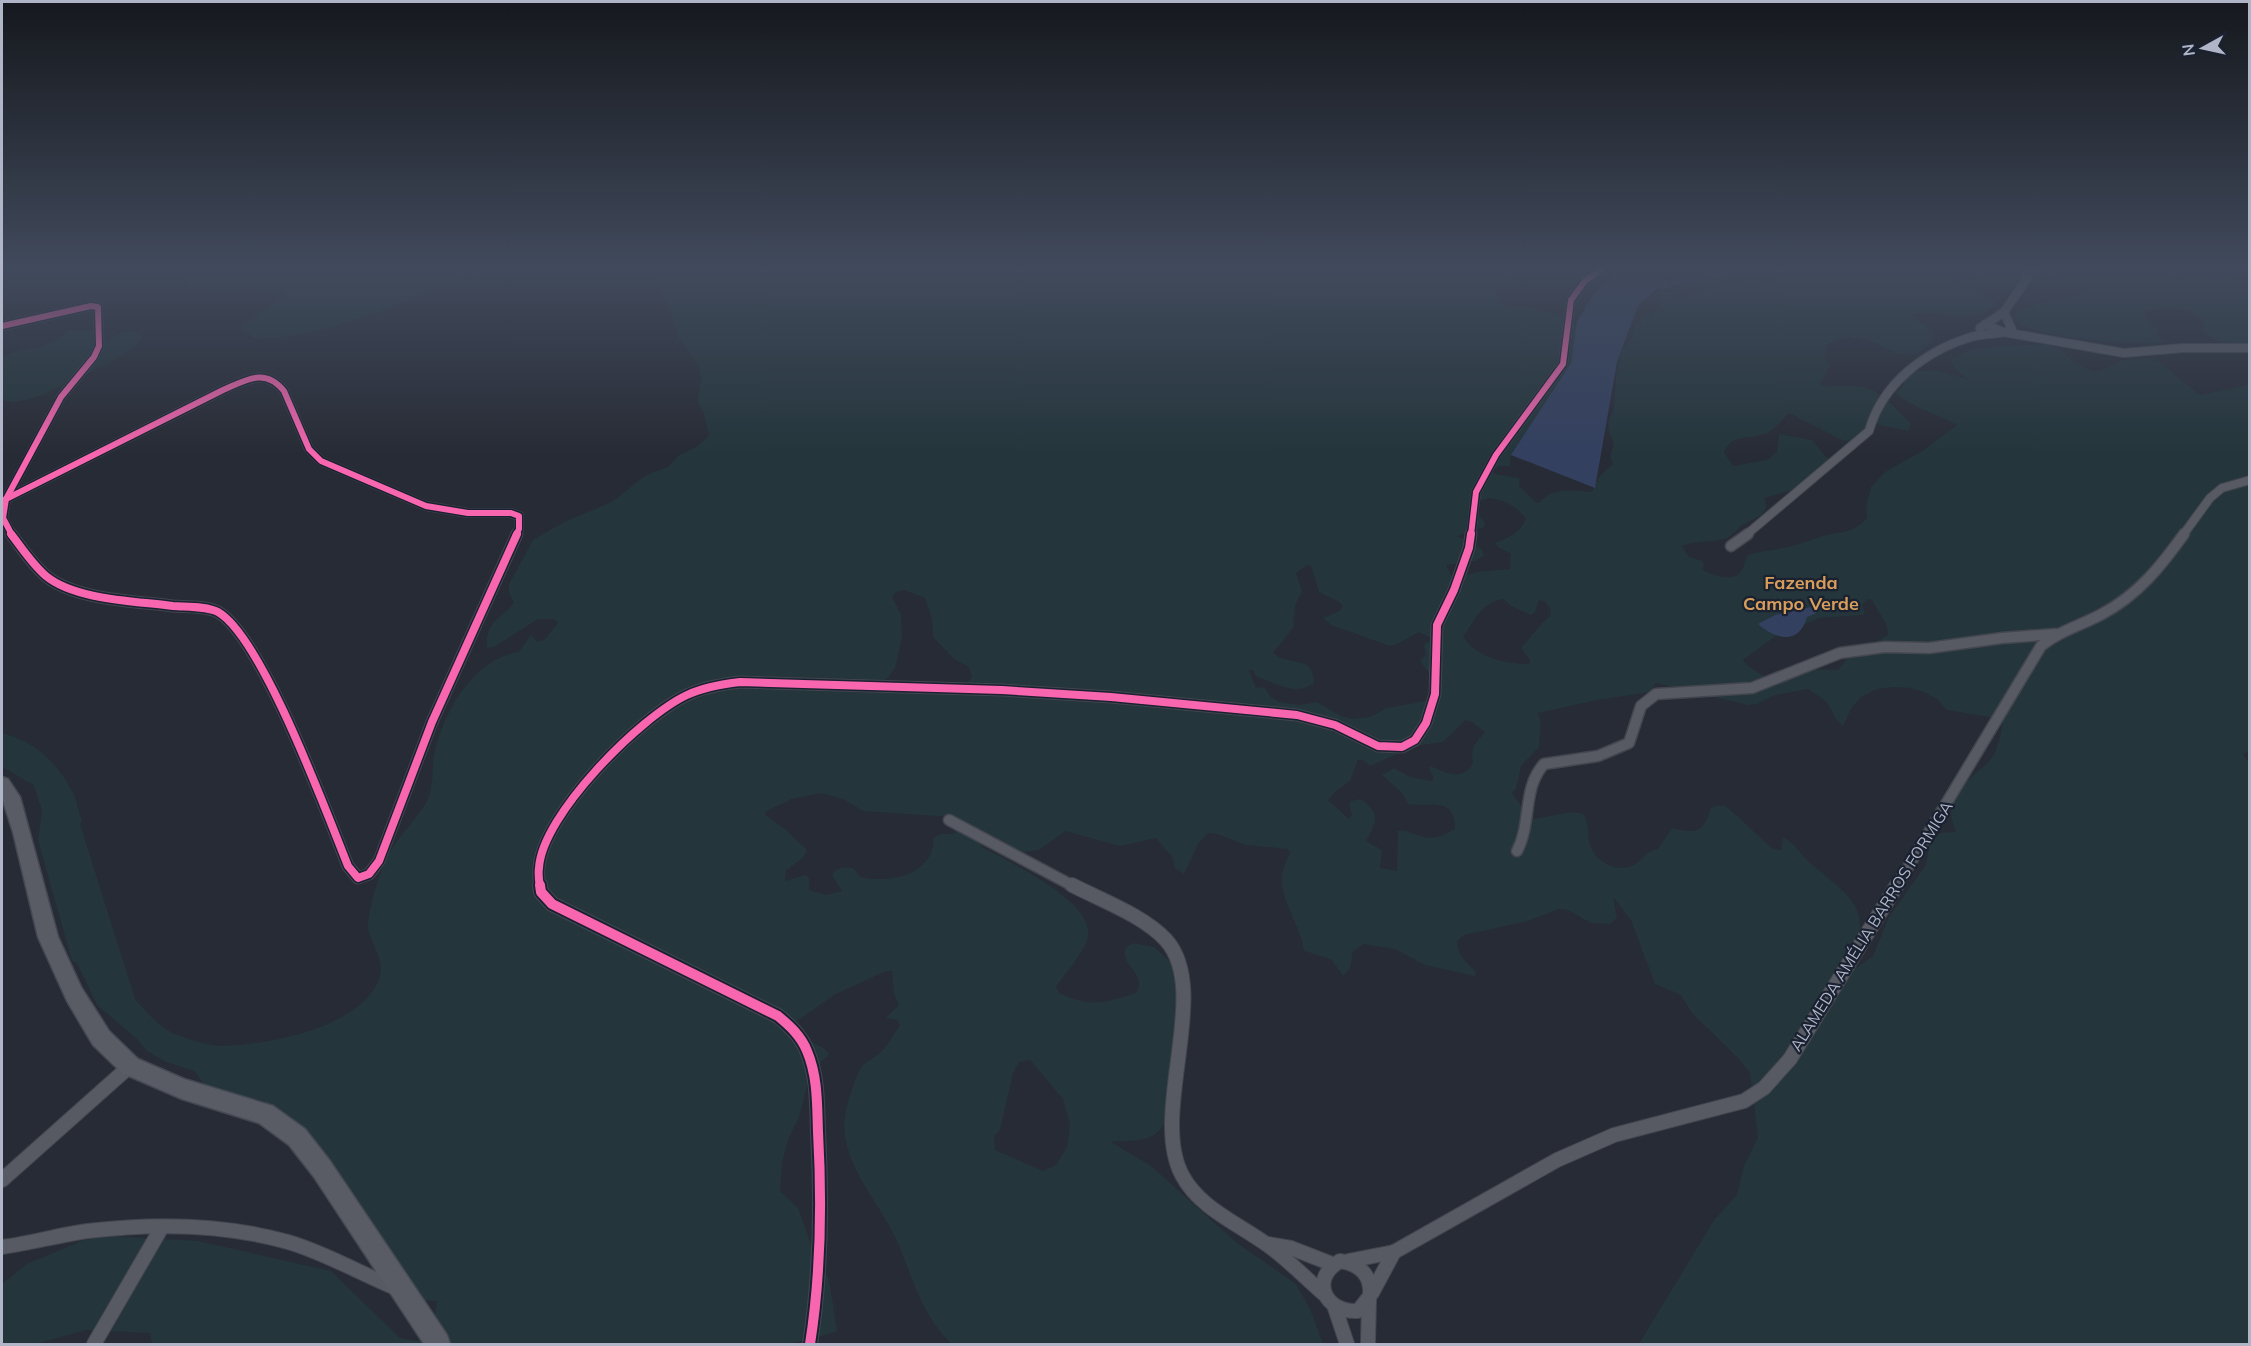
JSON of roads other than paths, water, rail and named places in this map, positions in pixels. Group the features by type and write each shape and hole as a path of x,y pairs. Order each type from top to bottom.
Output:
{"main road":[{"path":"2,784 11,797 22,832 52,947 74,994 100,1038 130,1066 182,1089 265,1114 297,1137 322,1169 438,1344"}],"street":[{"path":"6,499 223,390 244,381 266,378 273,379 280,387 299,421 308,448 326,464 426,506 468,513 511,513 519,516 519,529 432,722 379,861 369,874 358,878 348,866 284,712 232,621 225,614 202,608 97,596 64,586 47,577 10,533 3,518 6,499 61,397 94,357 99,346 99,330"},
{"path":"810,1344 818,1294 820,1168 816,1081 807,1050 795,1030 778,1016 552,904 540,891 538,868 540,855 551,829 585,784 630,736 651,718 677,699 695,691 713,685 731,683 1002,690 1123,698 1297,715 1335,725 1378,746 1402,747 1415,740 1426,723 1435,694 1437,625 1454,590 1469,548 1476,492 1496,456 1563,364 1567,330"},
{"path":"1731,546 1763,523 1869,431 1871,418 1885,392 1924,360 1972,336 1979,330"},
{"path":"1998,330 2083,348 2124,353 2206,347 2250,348"},
{"path":"1972,336 2012,330"},
{"path":"2022,330 2034,336"},
{"name":"ALAMEDA AMÉLIA BARROS FORMIGA","path":"1394,1252 1566,1156 1614,1135 1744,1101 1764,1088 1790,1059 2041,646 2057,633 2101,615 2126,600 2142,587 2167,558 2210,498 2222,488 2250,480"},
{"path":"1517,851 1525,834 1533,780 1538,769 1544,764 1598,756 1629,743 1641,706 1656,694 1752,688 1840,653 1885,647 1929,648 1963,645 2002,638 2057,633"},
{"path":"949,820 1146,924 1164,938 1173,950 1182,985 1183,1008 1171,1132 1173,1158 1182,1177 1196,1193 1268,1244 1324,1294 1335,1308 1347,1344"},
{"path":"2,1180 130,1066"},
{"path":"2,1247 87,1231 162,1227 205,1228 256,1235 290,1243 404,1291"},
{"path":"94,1344 162,1227"},
{"path":"1268,1244 1292,1248 1363,1269 1371,1284 1368,1344"},
{"path":"1324,1294 1323,1276 1340,1262 1394,1252"},
{"path":"1335,1308 1351,1313 1365,1307 1394,1252"}],"water":[{"path":"1576,330 1629,330 1617,362 1595,488 1511,455 1571,363"},
{"path":"1811,607 1817,613 1807,617 1803,626 1792,636 1779,636 1758,624 1775,615"}],"district":[{"name":"Fazenda Campo Verde","path":"1801,592"}]}
